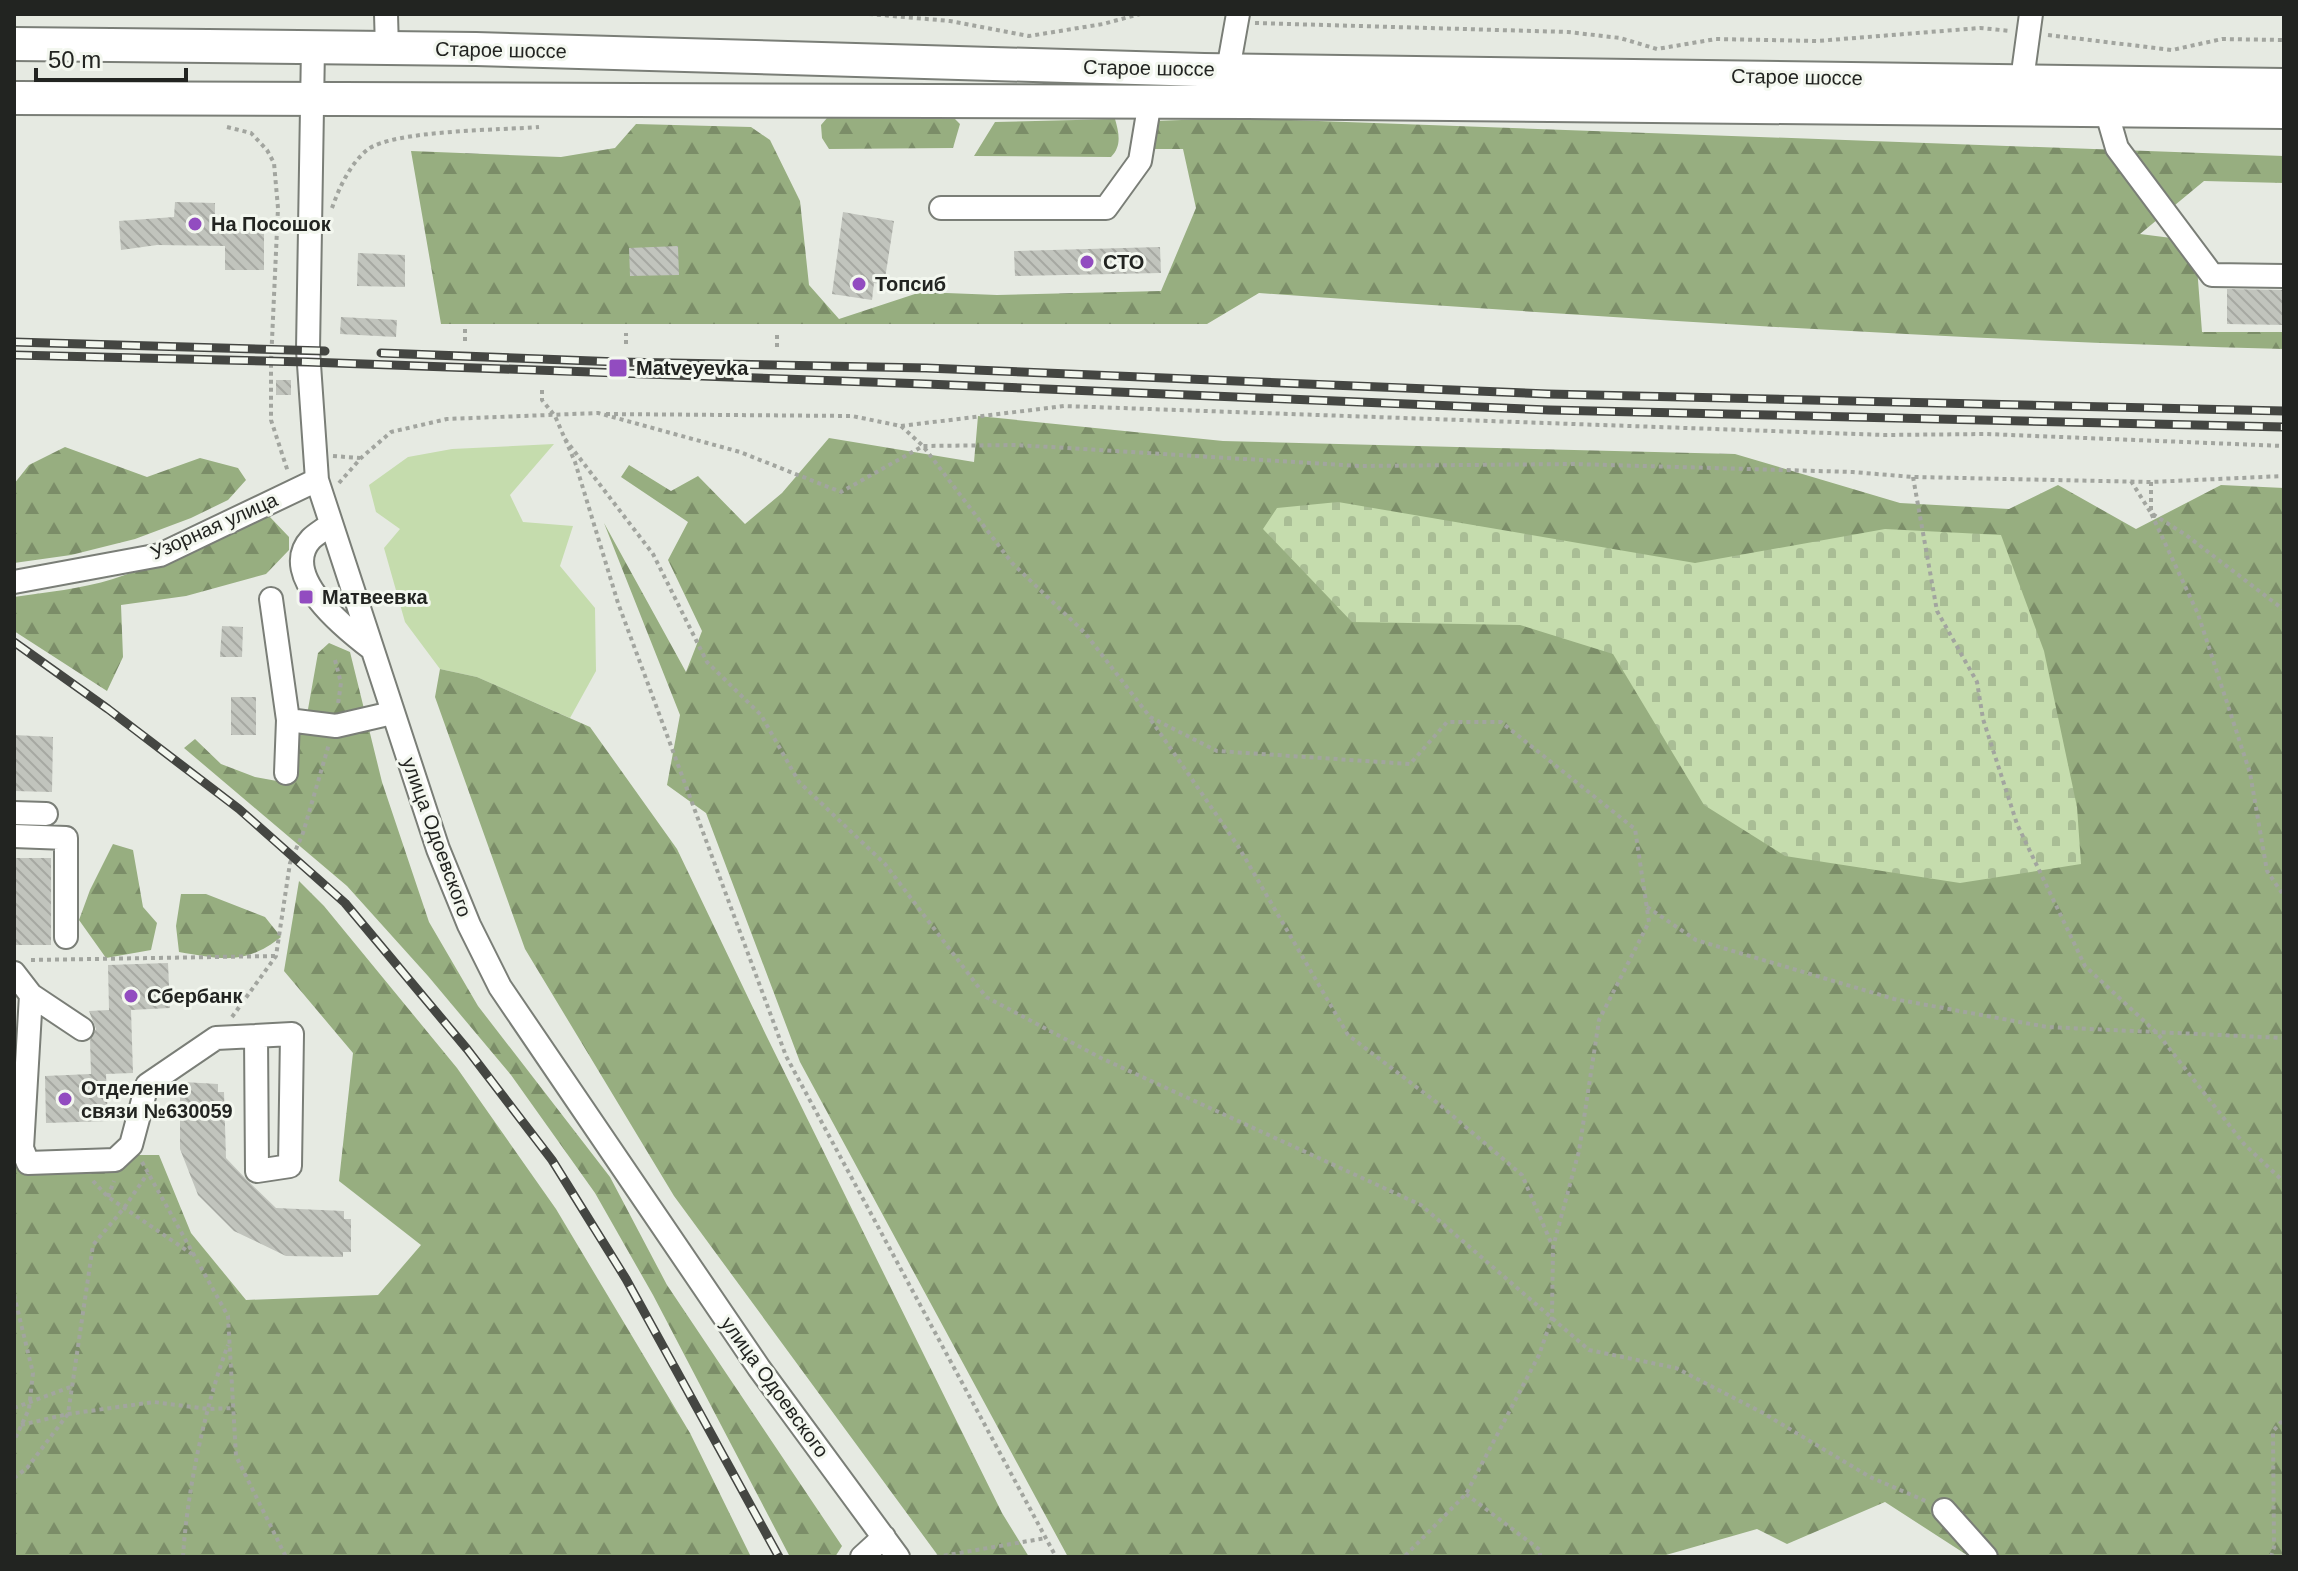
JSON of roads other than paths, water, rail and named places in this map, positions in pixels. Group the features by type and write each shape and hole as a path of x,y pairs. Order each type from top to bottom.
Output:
{"highway":[{"name":"Старое шоссе","path":"14,44 313,47 1228,70 2284,85"},
{"name":"Старое шоссе","path":"14,98 1150,101 2284,112"}],"street":[{"path":"386,14 387,49"},
{"path":"1228,70 1237,18"},
{"path":"2022,80 2030,23"},
{"name":"улица Одоевского","path":"313,47 308,350 320,491 438,849 469,925 500,987 759,1368 898,1557"},
{"path":"941,208 1106,208 1140,161 1150,101"},
{"path":"2106,110 2117,148 2212,275 2284,276"},
{"name":"Узорная улица","path":"14,582 160,555 294,490 320,491"},
{"path":"331,524 309,541 303,559 304,576 314,594 342,625 372,649"},
{"path":"271,599 288,720 286,773"},
{"path":"288,720 336,726 392,713"},
{"path":"14,813 46,814"},
{"path":"14,836 66,838 66,937"},
{"path":"22,967 31,995 18,1148 28,1163 115,1160 131,1145 147,1085 216,1038 292,1034 290,1166 257,1171 256,1036"},
{"path":"31,995 82,1029"},
{"path":"1944,1510 1986,1557"},
{"path":"862,1557 884,1537"}],"railway":[{"path":"14,342 325,351"},
{"path":"381,353 619,362 926,368 1548,394 2284,411"},
{"path":"14,355 926,384 1549,410 2284,427"},
{"path":"14,642 239,809 345,903 467,1049 552,1160 626,1279 779,1557"}],"place":[{"name":"На Посошок","path":"195,224"},
{"name":"СТО","path":"1087,262"},
{"name":"Топсиб","path":"859,284"},
{"name":"Matveyevka","path":"618,368"},
{"name":"Матвеевка","path":"306,597"},
{"name":"Сбербанк","path":"131,996"},
{"name":"Отделение связи №630059","path":"65,1099"}]}
